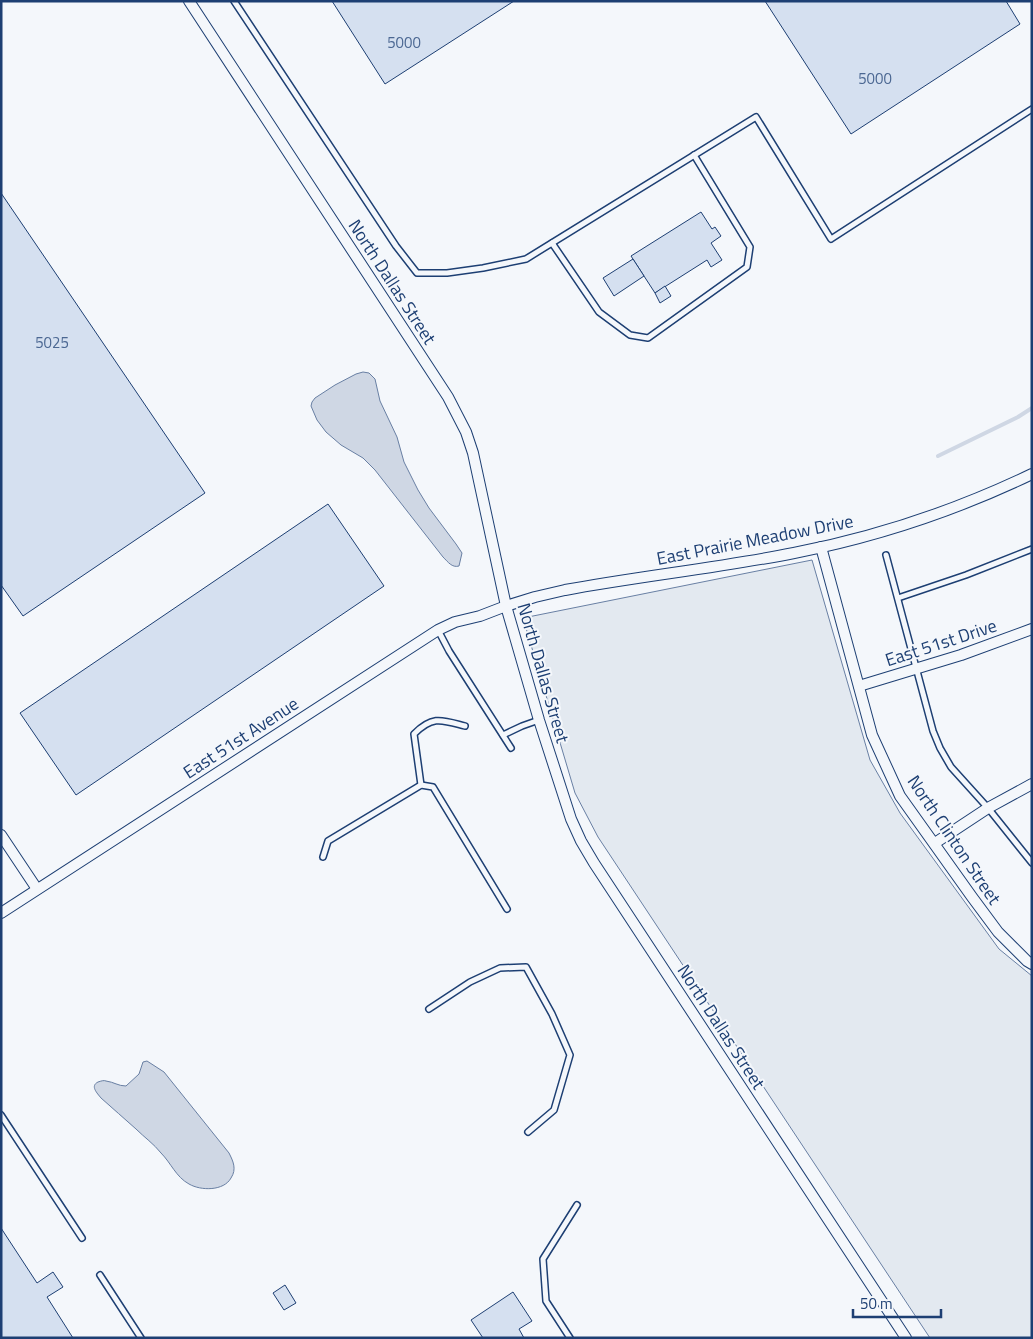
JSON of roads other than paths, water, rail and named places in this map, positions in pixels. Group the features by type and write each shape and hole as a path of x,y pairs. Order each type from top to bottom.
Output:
{"street":[{"name":"North Dallas Street","path":"188,1 456,410 473,453 506,606 539,720 571,819 587,852 906,1338"},
{"name":"East Prairie Meadow Drive","path":"506,606 572,589 770,558 874,534 936,514 1032,474"},
{"name":"North Clinton Street","path":"821,547 872,736 900,796 998,932 1032,964"},
{"name":"East 51st Avenue","path":"1,913 438,630 455,622 480,616 506,606"},
{"name":"East 51st Drive","path":"859,686 981,649 1032,629"},
{"path":"935,844 988,808 1032,784"},
{"path":"1,835 37,889"}],"lane":[{"path":"234,1 396,246 417,273 447,273 526,259 756,117 831,240 1032,109"},
{"path":"552,243 599,312 630,335 648,338 747,267 750,247 694,155"},
{"path":"898,598 966,576 1032,549"},
{"path":"886,555 940,748 951,767 988,808 1032,863"},
{"path":"438,630 449,651 511,748"},
{"path":"422,786 414,734 422,726 439,719 465,726"},
{"path":"503,735 539,720"},
{"path":"323,856 328,841 422,786 433,787 507,909"},
{"path":"430,1009 470,982 500,968 526,966 552,1014 570,1055 554,1110 528,1132"},
{"path":"1,1115 82,1238"},
{"path":"570,1338 546,1301 542,1259 577,1205"},
{"path":"100,1275 141,1338"}],"waterway":[{"path":"938,456 1018,417 1032,408"}]}
